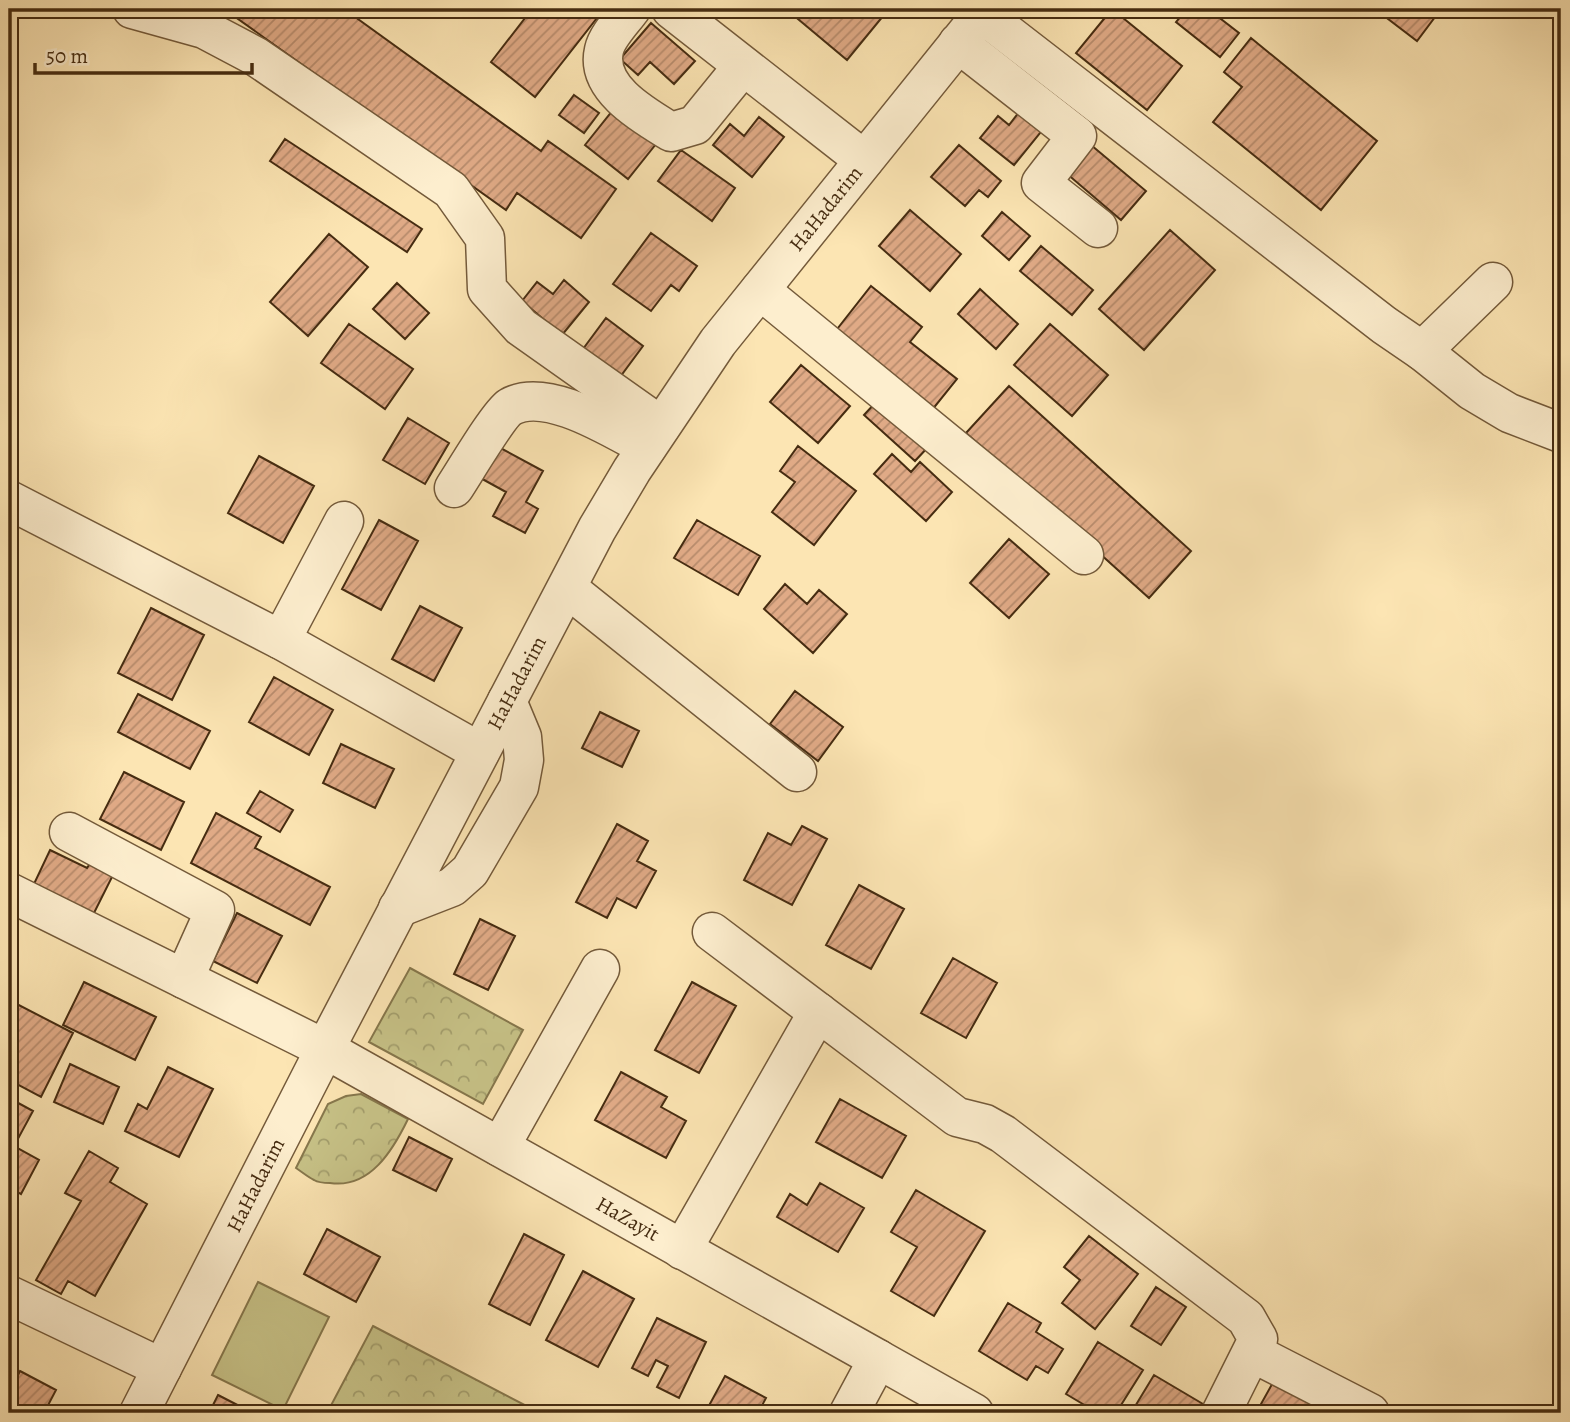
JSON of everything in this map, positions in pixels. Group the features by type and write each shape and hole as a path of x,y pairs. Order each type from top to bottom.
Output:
{"street":[{"path":"132,9 204,29 255,56 450,190 485,238 487,289 521,327 654,437"},
{"path":"631,9 604,47 602,70 614,88 641,114 671,132 695,125 743,65"},
{"path":"671,9 864,160"},
{"path":"984,11 1472,391 1510,413 1561,433"},
{"name":"HaHadarim","path":"139,1413 325,1049 597,528 718,342 984,11"},
{"path":"958,43 1077,135 1041,183 1098,228"},
{"path":"1422,351 1493,282"},
{"path":"760,290 1084,555"},
{"path":"454,488 509,408 533,400 553,403 654,437"},
{"path":"9,500 281,640 480,752"},
{"path":"281,640 344,521"},
{"path":"566,588 797,772"},
{"path":"398,908 452,887 470,870 519,787 524,760 522,737 507,701"},
{"path":"69,832 215,910 184,979"},
{"name":"HaZayit","path":"9,892 325,1049 974,1413"},
{"path":"712,932 957,1117 985,1124 1003,1134 1246,1318 1258,1339 1221,1413"},
{"path":"500,1147 600,969"},
{"path":"682,1250 818,1012"},
{"path":"9,1295 162,1368"},
{"path":"1253,1353 1370,1413"},
{"path":"849,1413 878,1359"}],"green space":[{"path":"410,968 523,1030 483,1104 369,1042"},
{"path":"361,1094 408,1119 395,1143 378,1165 357,1180 344,1183 318,1182 296,1168 328,1104 346,1096"},
{"path":"258,1282 329,1317 283,1410 212,1375"},
{"path":"373,1326 540,1413 327,1413"}],"building":[{"path":"224,9 344,9 541,151 548,141 616,189 581,238 517,193 506,210"},
{"path":"532,9 604,9 535,97 491,62"},
{"path":"786,9 886,9 888,10 847,60"},
{"path":"1112,9 1182,66 1147,110 1076,53"},
{"path":"1187,9 1208,9 1239,33 1220,57 1176,22"},
{"path":"1375,9 1441,9 1417,41"},
{"path":"651,23 695,61 674,84 650,62 638,75 620,59"},
{"path":"1251,38 1377,141 1321,210 1213,122 1242,87 1224,72"},
{"path":"574,95 599,113 584,133 559,115"},
{"path":"1026,103 1049,122 1014,165 980,138 998,116 1009,125"},
{"path":"613,110 656,144 628,179 585,145"},
{"path":"759,117 784,137 752,177 713,145 730,124 744,136"},
{"path":"285,139 422,229 407,252 270,161"},
{"path":"959,145 1001,181 988,197 979,190 965,206 931,177"},
{"path":"1091,145 1146,191 1121,220 1066,173"},
{"path":"681,150 735,188 712,221 658,181"},
{"path":"910,210 961,254 930,291 879,246"},
{"path":"1002,212 1030,236 1009,260 982,236"},
{"path":"1170,230 1215,270 1144,350 1099,309"},
{"path":"651,233 697,266 679,291 671,285 651,311 613,284"},
{"path":"329,234 368,267 308,336 270,302"},
{"path":"1041,246 1093,290 1072,315 1020,271"},
{"path":"564,280 589,302 562,335 522,301 537,282 553,294"},
{"path":"397,283 429,313 405,339 373,309"},
{"path":"871,286 922,327 910,342 957,379 932,410 834,333"},
{"path":"980,289 1018,324 996,349 958,314"},
{"path":"606,318 643,346 620,377 583,349"},
{"path":"349,324 413,369 385,409 321,363"},
{"path":"1050,324 1108,375 1072,416 1014,365"},
{"path":"801,365 850,406 818,443 770,402"},
{"path":"1009,386 1191,551 1149,598 966,433"},
{"path":"878,400 929,446 915,461 864,415"},
{"path":"408,418 449,443 425,484 383,460"},
{"path":"493,444 543,471 526,502 538,509 525,533 493,516 506,492 475,475"},
{"path":"798,446 856,491 814,545 772,512 795,482 780,471"},
{"path":"892,454 911,472 920,462 952,492 926,521 874,474"},
{"path":"259,456 314,486 283,543 228,513"},
{"path":"379,520 418,541 381,610 342,589"},
{"path":"697,520 760,556 738,595 674,558"},
{"path":"1009,539 1049,574 1009,618 970,583"},
{"path":"785,584 807,604 819,590 847,614 813,653 764,609"},
{"path":"420,606 462,628 434,681 392,659"},
{"path":"151,608 204,635 172,700 118,673"},
{"path":"274,677 333,710 309,755 249,722"},
{"path":"795,691 843,727 818,761 770,724"},
{"path":"138,694 210,731 190,769 118,732"},
{"path":"600,712 639,731 622,767 582,748"},
{"path":"341,744 394,769 375,808 323,783"},
{"path":"124,772 184,802 161,850 100,819"},
{"path":"260,791 293,810 280,832 247,813"},
{"path":"216,813 261,837 255,848 330,887 310,925 191,863"},
{"path":"617,824 648,841 637,861 656,871 636,908 617,898 607,918 576,902"},
{"path":"802,826 827,839 792,905 744,880 768,833 791,845"},
{"path":"50,850 87,868 91,862 114,873 93,915 33,886"},
{"path":"859,885 904,909 871,969 826,945"},
{"path":"237,913 282,936 257,983 213,961"},
{"path":"480,919 515,936 488,990 454,974"},
{"path":"953,958 997,983 966,1038 921,1013"},
{"path":"84,982 156,1017 135,1060 63,1025"},
{"path":"692,982 736,1006 699,1073 655,1050"},
{"path":"9,1000 73,1033 41,1097 9,1080"},
{"path":"70,1064 119,1087 103,1124 54,1102"},
{"path":"168,1067 213,1089 179,1157 125,1131 138,1104 147,1109"},
{"path":"621,1072 667,1097 661,1107 686,1121 666,1158 595,1120"},
{"path":"9,1098 33,1111 14,1146 39,1160 21,1194 9,1187"},
{"path":"840,1099 906,1136 882,1178 816,1142"},
{"path":"409,1137 452,1159 436,1191 393,1170"},
{"path":"89,1151 118,1168 110,1182 147,1204 95,1296 68,1281 61,1294 36,1280 81,1201 65,1193"},
{"path":"820,1183 864,1208 838,1252 777,1217 790,1194 807,1205"},
{"path":"916,1190 985,1231 934,1316 891,1291 917,1247 891,1232"},
{"path":"327,1229 380,1257 356,1302 304,1274"},
{"path":"524,1234 564,1255 530,1325 489,1304"},
{"path":"1089,1236 1138,1274 1095,1329 1062,1303 1080,1280 1064,1267"},
{"path":"583,1271 634,1299 598,1367 546,1340"},
{"path":"1156,1287 1186,1307 1161,1345 1131,1326"},
{"path":"1008,1303 1041,1323 1036,1332 1063,1349 1048,1373 1036,1366 1027,1380 979,1351"},
{"path":"657,1318 706,1342 679,1398 657,1387 668,1366 656,1360 648,1376 632,1368"},
{"path":"1098,1342 1143,1370 1116,1413 1098,1413 1066,1394"},
{"path":"20,1371 56,1390 44,1413 9,1413 9,1393"},
{"path":"1154,1375 1203,1404 1197,1413 1131,1413"},
{"path":"725,1376 766,1398 758,1413 705,1413"},
{"path":"1276,1377 1338,1413 1256,1413"},
{"path":"218,1395 253,1413 209,1413"}]}
